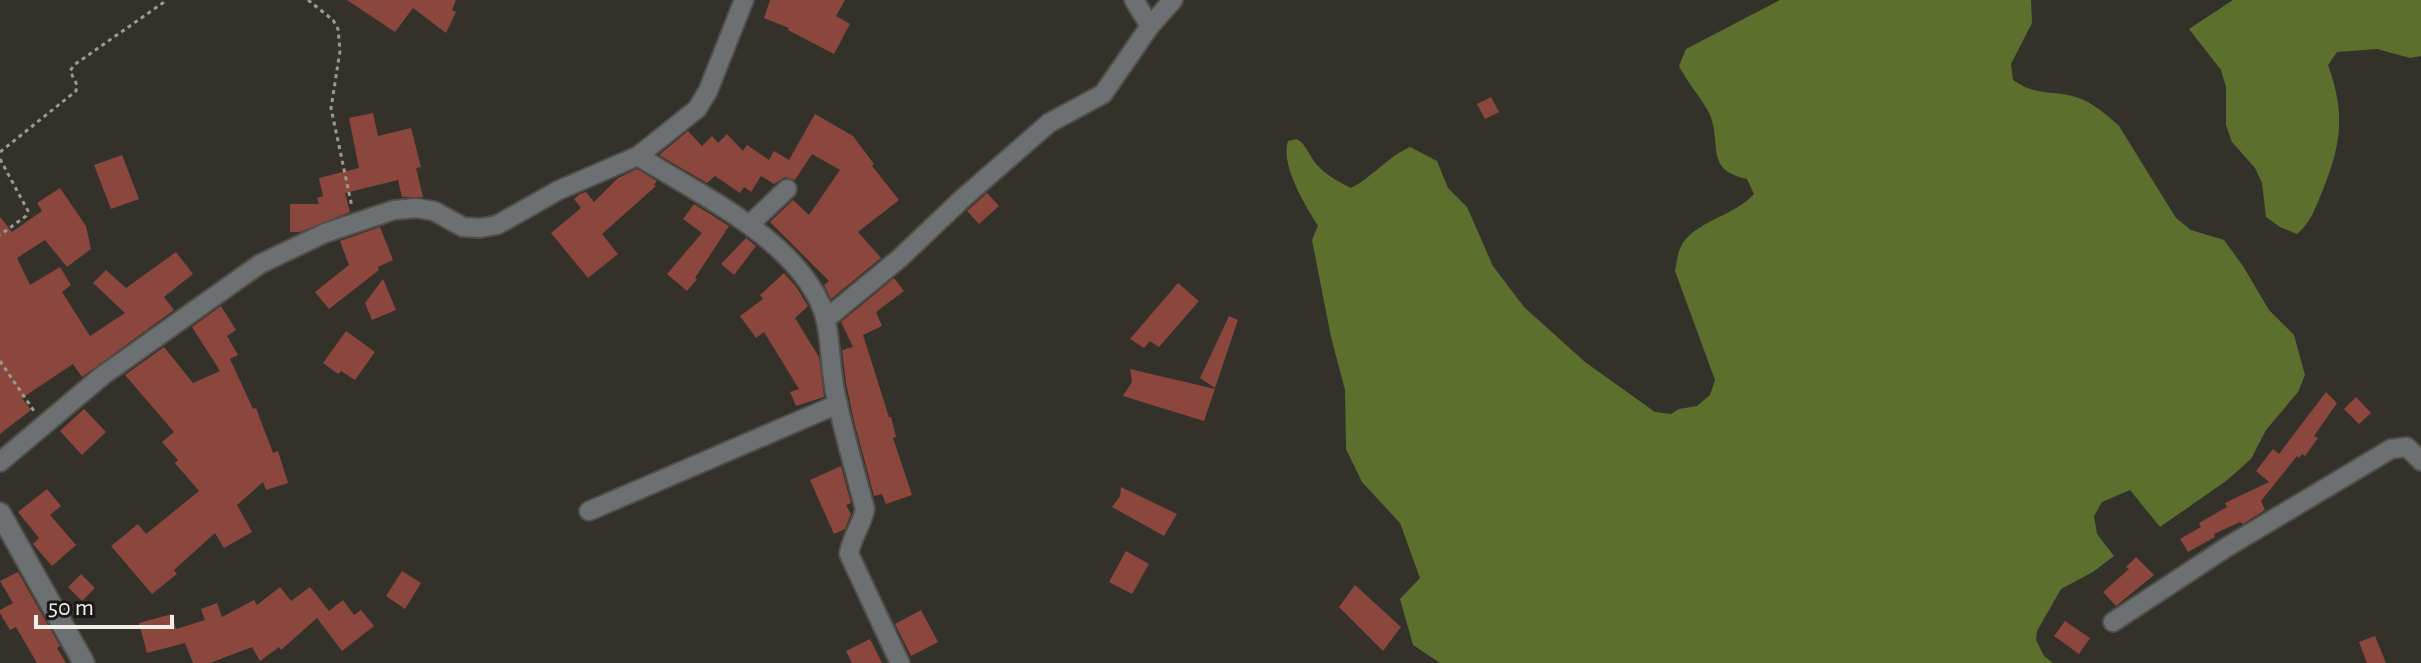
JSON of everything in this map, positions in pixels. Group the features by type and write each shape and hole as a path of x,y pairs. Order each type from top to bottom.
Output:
{"street":[{"path":"0,462 102,376 266,262 325,233 394,210 416,208 434,211 463,227 497,225 559,190 638,156 697,109 708,91 744,0"},
{"path":"1134,0 1150,26"},
{"path":"826,319 900,258 1049,123 1103,94 1150,26 1173,0"},
{"path":"638,156 749,225 801,274 817,297 826,319 838,404 865,509 863,521 850,542 849,554 900,663"},
{"path":"749,225 787,189"},
{"path":"589,511 838,404"},
{"path":"2113,622 2227,547 2391,449 2407,447 2421,461"},
{"path":"0,513 84,663"}],"path":[{"path":"0,152 76,91 77,85 70,71 74,65 167,0"},
{"path":"308,0 333,20 341,41 331,108 356,222"},
{"path":"0,159 28,211 26,216 0,235"},
{"path":"0,361 43,425"}],"green space":[{"path":"1780,0 2031,0 2032,23 2011,64 2013,80 2036,91 2076,97 2099,109 2119,126 2176,218 2191,230 2224,240 2269,310 2294,335 2305,375 2298,392 2266,430 2251,459 2226,481 2160,527 2130,490 2102,502 2094,516 2097,534 2114,556 2093,572 2061,589 2037,631 2036,640 2044,656 2053,663 1440,663 1413,645 1400,599 1420,578 1400,523 1362,482 1346,449 1345,390 1312,240 1318,226 1291,173 1286,151 1288,141 1300,141 1321,169 1351,188 1410,147 1437,161 1448,188 1467,207 1493,266 1524,307 1585,362 1655,412 1671,414 1679,409 1697,406 1710,395 1715,380 1675,271 1679,251 1692,233 1738,207 1754,194 1747,179 1734,175 1720,162 1710,115 1679,66 1686,49"},
{"path":"2233,0 2421,0 2421,56 2410,58 2377,49 2337,52 2328,65 2339,115 2337,144 2315,210 2297,234 2266,217 2262,183 2255,168 2232,142 2226,125 2226,87 2221,70 2189,29"}],"building":[{"path":"347,0 456,0 452,10 456,12 446,33 413,8 395,32"},
{"path":"770,0 845,0 836,16 850,24 834,54 789,28 764,18"},
{"path":"1491,97 1499,112 1485,119 1477,104"},
{"path":"373,113 378,136 411,128 421,167 416,168 423,197 402,197 398,180 345,193 350,212 300,232 290,232 290,204 319,204 317,198 323,196 319,178 359,168 349,118"},
{"path":"815,114 853,136 899,200 858,232 881,258 831,299 824,285 829,281 770,222 793,200 809,215 840,170 812,154 795,180 785,177 774,184 761,176 751,192 744,187 740,193 715,176 707,183 659,155 688,131 702,146 712,136 718,143 727,134 743,151 747,145 769,160 774,151 789,160"},
{"path":"122,155 139,199 111,209 94,165"},
{"path":"637,169 657,181 656,186 602,234 618,254 588,278 551,233 581,208 574,199 580,194 586,192 594,202 618,178"},
{"path":"60,188 86,226 91,249 67,267 45,240 17,258 30,285 60,267 71,285 62,292 90,336 125,313 93,283 106,270 126,288 176,252 193,274 164,297 174,310 82,377 73,364 22,398 31,410 0,434 0,217 12,232 42,211 37,203"},
{"path":"987,193 999,206 979,224 967,211"},
{"path":"694,204 729,226 687,291 667,274 702,233 683,219"},
{"path":"380,227 393,260 378,267 379,270 329,309 315,292 349,265 340,241"},
{"path":"746,238 756,246 734,275 721,264"},
{"path":"784,273 808,306 795,318 819,357 824,397 796,406 790,392 799,389 764,332 756,338 740,316 763,299 760,295"},
{"path":"894,278 904,291 876,312 882,326 863,335 891,417 896,437 893,438 912,495 886,504 882,494 874,496 854,421 842,350 853,347 841,322"},
{"path":"383,279 396,310 372,320 365,303"},
{"path":"1178,283 1199,301 1159,347 1150,341 1144,348 1130,339"},
{"path":"221,306 236,330 227,336 238,355 230,359 253,409 256,408 273,453 278,451 288,483 266,490 263,482 237,505 252,532 224,548 215,533 174,570 177,574 152,594 111,546 138,524 146,534 199,491 162,442 174,432 125,375 164,347 193,383 220,371 192,327"},
{"path":"1229,316 1238,320 1215,388 1200,378"},
{"path":"346,331 375,352 355,380 341,371 338,374 323,363"},
{"path":"1130,369 1215,389 1204,421 1123,396 1132,382"},
{"path":"2326,392 2337,403 2314,436 2318,438 2305,456 2297,456 2261,501 2265,510 2243,524 2240,522 2214,534 2215,537 2188,552 2180,539 2201,527 2199,523 2227,507 2225,503 2269,482 2256,471 2273,449 2279,454"},
{"path":"2356,397 2371,413 2359,424 2344,409"},
{"path":"84,409 106,432 82,455 60,431"},
{"path":"841,466 851,503 846,505 851,514 845,529 834,534 810,480"},
{"path":"1121,487 1177,514 1164,536 1112,507 1120,496"},
{"path":"47,489 61,506 50,515 76,545 52,566 33,544 39,538 18,512"},
{"path":"1126,551 1149,564 1132,594 1109,582"},
{"path":"2136,557 2154,575 2116,606 2103,592 2129,569 2126,567"},
{"path":"402,571 421,583 405,609 386,596"},
{"path":"18,572 60,646 57,648 66,663 37,663 16,627 10,630 0,613 13,603 0,581"},
{"path":"81,574 95,588 82,601 68,587"},
{"path":"1355,585 1401,627 1383,651 1339,607"},
{"path":"280,587 291,601 310,587 329,611 343,600 354,615 361,610 374,626 342,651 317,618 281,650 279,647 260,661 252,647 210,663 193,663 185,643 147,653 139,623 172,614 176,629 205,620 201,609 217,603 222,617 254,600 257,605"},
{"path":"921,610 938,642 911,656 895,624"},
{"path":"2065,621 2090,638 2079,654 2054,636"},
{"path":"2375,636 2386,663 2367,663 2359,642"},
{"path":"870,639 882,663 852,663 846,651"}]}
